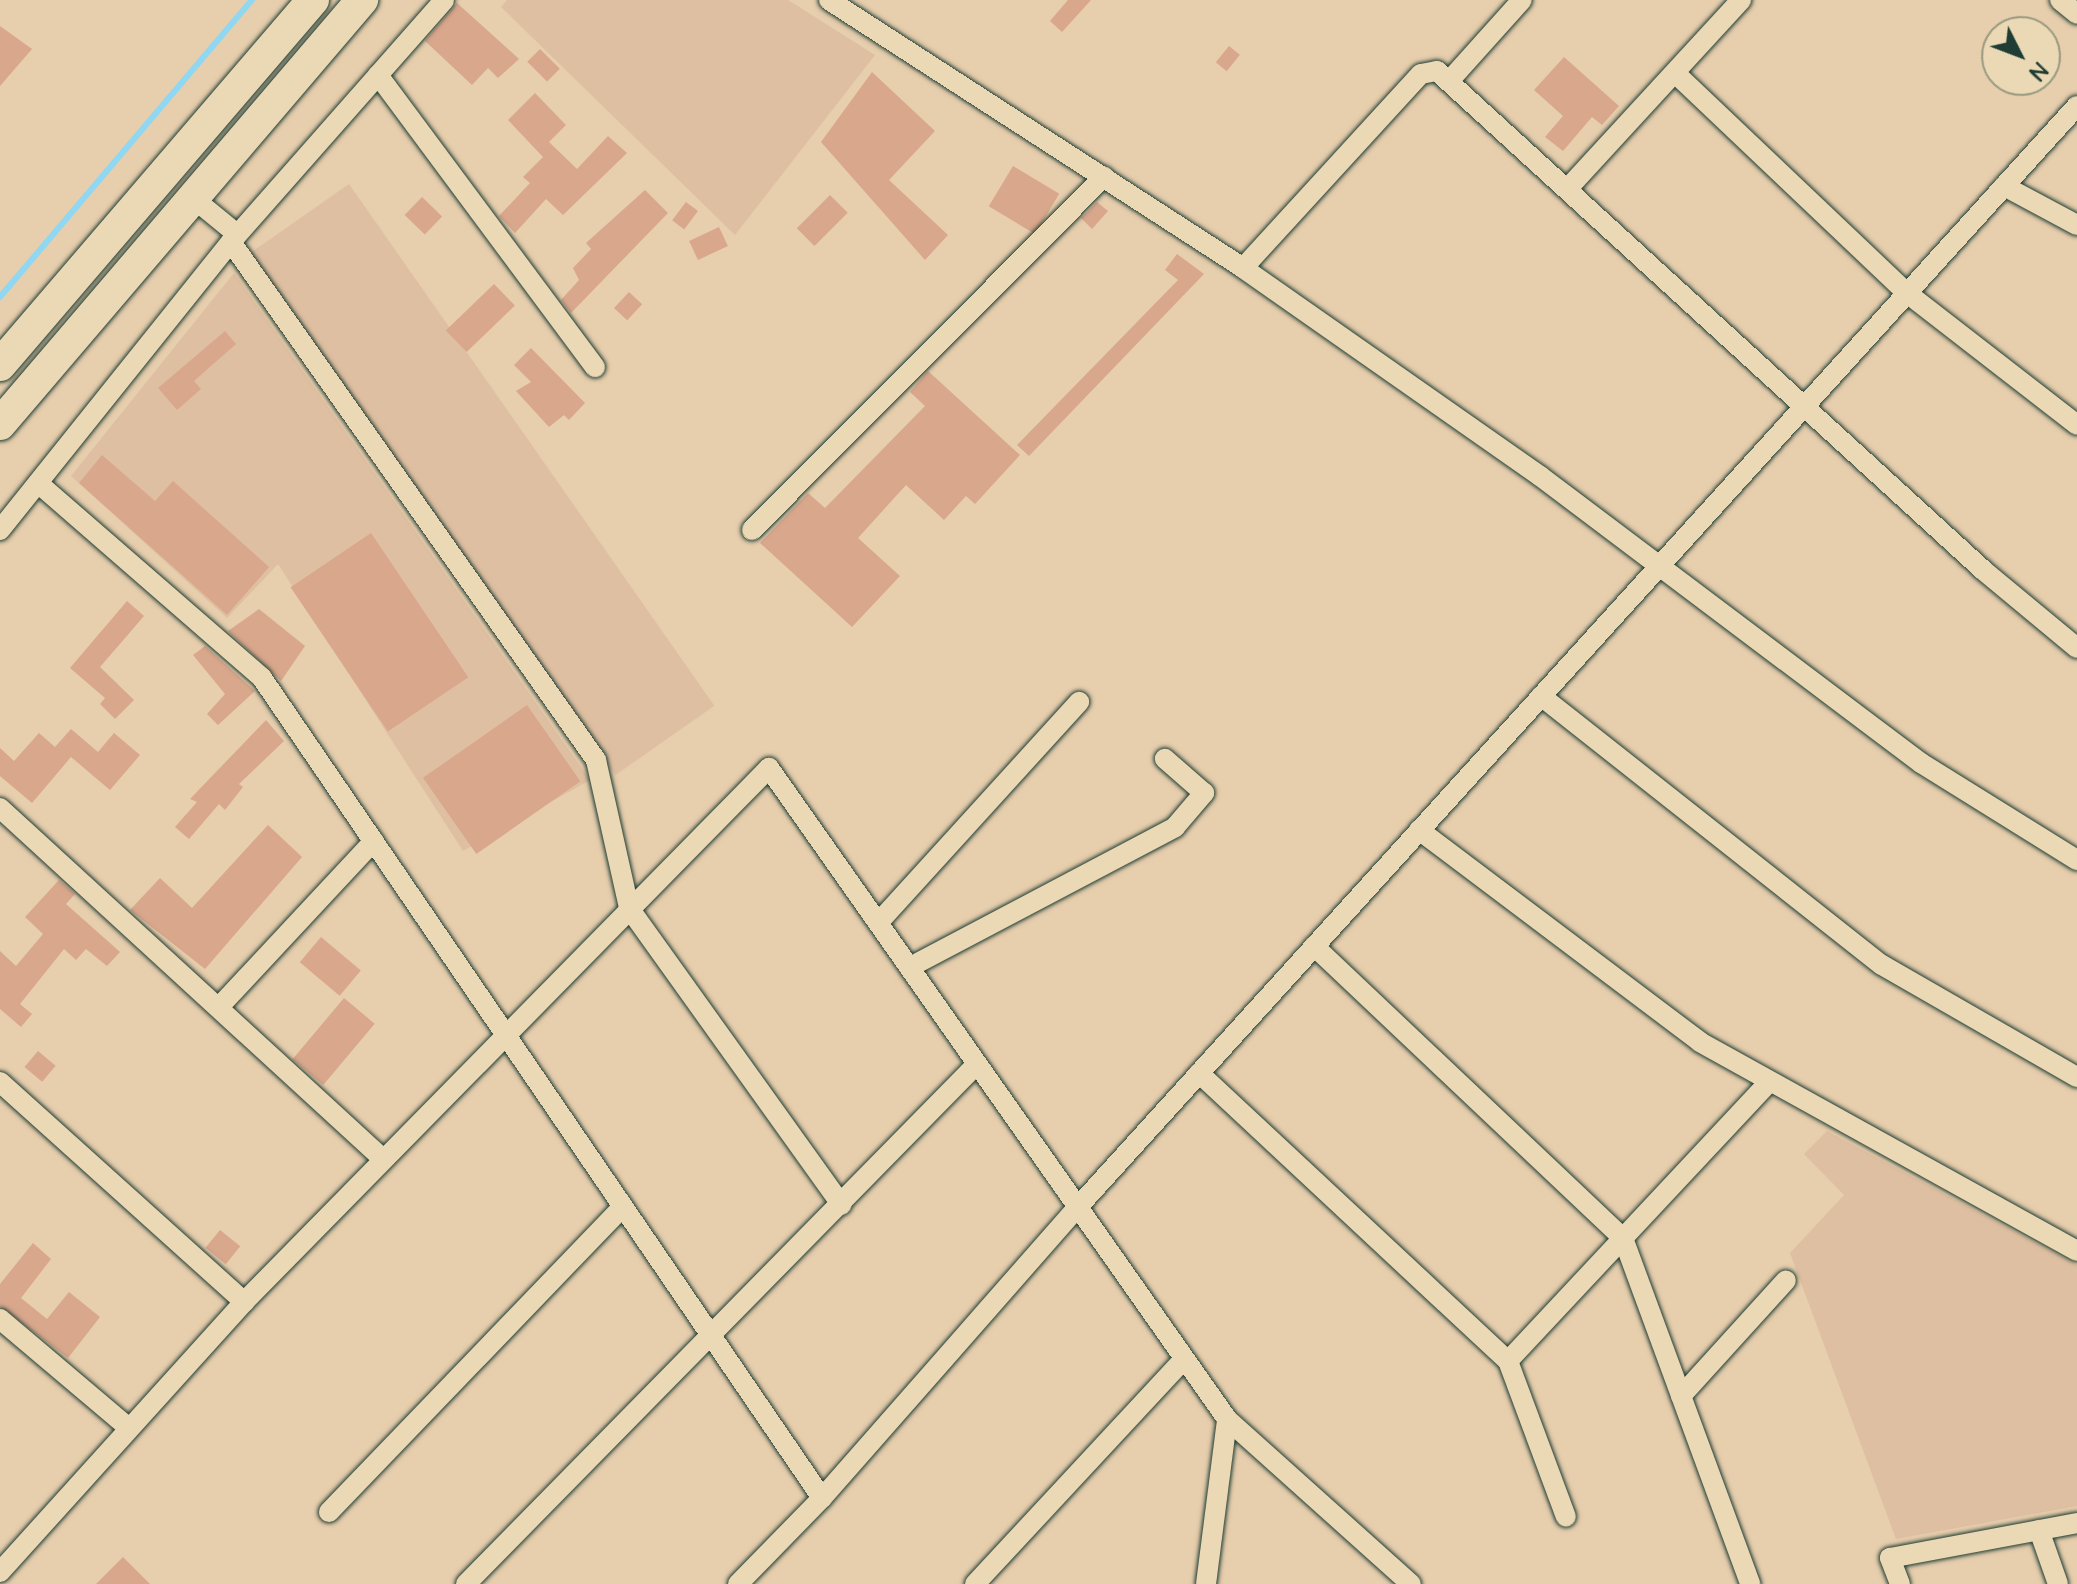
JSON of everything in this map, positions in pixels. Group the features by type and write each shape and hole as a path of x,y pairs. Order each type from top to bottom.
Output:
{"highway":[{"path":"0,365 313,0"},
{"path":"0,424 362,0"}],"street":[{"path":"0,530 234,238 444,0"},
{"path":"829,0 1243,268 1540,476 1657,568 1921,763 2077,860"},
{"path":"1451,79 1522,0"},
{"path":"1570,186 1741,0"},
{"path":"2060,0 2077,14"},
{"path":"1243,268 1421,74 1437,71 1451,79 1555,182 1570,186 2033,615 2077,648"},
{"path":"1676,74 1907,293 2077,425"},
{"path":"378,75 595,367"},
{"path":"738,1584 822,1498 1077,1208 2077,106"},
{"path":"752,530 1104,177"},
{"path":"2004,186 2077,225"},
{"path":"193,198 234,238 596,760 629,908 842,1205"},
{"path":"38,483 262,678 822,1498"},
{"path":"1541,696 1882,965 2077,1077"},
{"path":"878,923 1079,702"},
{"path":"910,967 1175,827 1204,793 1165,759"},
{"path":"0,1572 244,1302 503,1032 769,768 1227,1419 1411,1584"},
{"path":"2,814 219,1007 383,1159"},
{"path":"1419,830 1700,1042 2077,1251"},
{"path":"219,1007 374,841"},
{"path":"1314,946 1623,1238 1750,1584"},
{"path":"466,1584 713,1339 977,1064"},
{"path":"1199,1073 1508,1361 1566,1517"},
{"path":"1508,1361 1770,1081"},
{"path":"0,1082 244,1302"},
{"path":"329,1512 623,1206"},
{"path":"1681,1396 1786,1280"},
{"path":"0,1319 128,1427"},
{"path":"975,1584 1184,1359"},
{"path":"1206,1584 1227,1419"},
{"path":"1900,1584 1890,1558 2077,1523"},
{"path":"2039,1530 2058,1584"}],"shaded area":[{"path":"507,0 788,0 875,55 735,235 501,7"},
{"path":"349,184 714,706 615,775 250,253"},
{"path":"234,273 590,780 463,851 278,564 227,618 71,476"},
{"path":"1827,1131 2077,1265 2077,1506 1896,1539 1790,1253 1844,1195 1804,1154"}],"building":[{"path":"1068,0 1091,0 1062,32 1050,21"},
{"path":"457,3 519,59 498,78 488,68 472,85 425,41"},
{"path":"0,26 32,49 0,86"},
{"path":"1229,46 1240,55 1227,71 1216,62"},
{"path":"540,49 560,69 547,82 527,62"},
{"path":"1564,57 1619,106 1602,125 1592,117 1563,151 1545,137 1563,116 1534,90"},
{"path":"872,72 935,131 889,180 948,235 925,260 821,142"},
{"path":"535,93 566,125 549,142 577,169 608,136 627,153 563,215 546,199 515,233 499,216 530,183 523,177 543,157 508,120"},
{"path":"1013,166 1059,194 1035,234 989,206"},
{"path":"645,190 668,213 571,313 561,300 579,280 573,268 591,249 586,243"},
{"path":"830,195 848,213 814,246 797,228"},
{"path":"422,197 442,216 425,234 405,215"},
{"path":"686,202 698,211 684,229 672,220"},
{"path":"1097,202 1108,211 1092,229 1081,218"},
{"path":"719,227 728,246 698,260 689,241"},
{"path":"1177,254 1204,274 1029,456 1017,445 1178,280 1165,270"},
{"path":"494,284 515,306 467,352 446,331"},
{"path":"629,292 642,304 627,320 614,308"},
{"path":"225,331 236,344 194,381 201,389 177,410 158,388"},
{"path":"531,348 585,403 569,420 564,415 549,427 516,391 531,382 514,365"},
{"path":"928,371 1020,455 975,504 966,496 944,520 906,485 858,538 900,576 852,627 760,543 808,493 825,508 925,406 910,392"},
{"path":"102,455 155,501 173,481 269,567 227,615 79,483"},
{"path":"371,533 468,677 388,731 291,587"},
{"path":"127,601 144,616 100,667 134,700 115,719 100,704 105,698 70,668"},
{"path":"259,609 305,646 281,681 228,631"},
{"path":"205,646 255,691 218,725 207,714 225,694 193,655"},
{"path":"527,705 580,781 476,854 423,778"},
{"path":"266,720 284,741 239,784 243,787 225,810 219,804 189,839 175,827 197,802 190,799"},
{"path":"71,729 98,752 114,733 140,755 110,790 71,757 32,803 0,776 0,748 14,761 39,733 55,747"},
{"path":"268,825 302,857 205,969 130,910 160,878 192,908"},
{"path":"59,880 75,894 66,904 120,952 107,966 86,949 76,960 64,949 20,1004 32,1014 21,1027 0,1009 0,951 16,966 43,934 25,917"},
{"path":"321,937 361,970 340,996 300,962"},
{"path":"344,998 375,1024 323,1085 293,1059"},
{"path":"38,1051 56,1066 42,1082 25,1067"},
{"path":"220,1230 240,1246 226,1264 206,1248"},
{"path":"33,1243 51,1259 21,1298 47,1319 69,1292 100,1317 68,1358 0,1306 0,1284"},
{"path":"123,1557 150,1584 96,1584"}],"waterway":[{"path":"0,297 252,0"}]}
